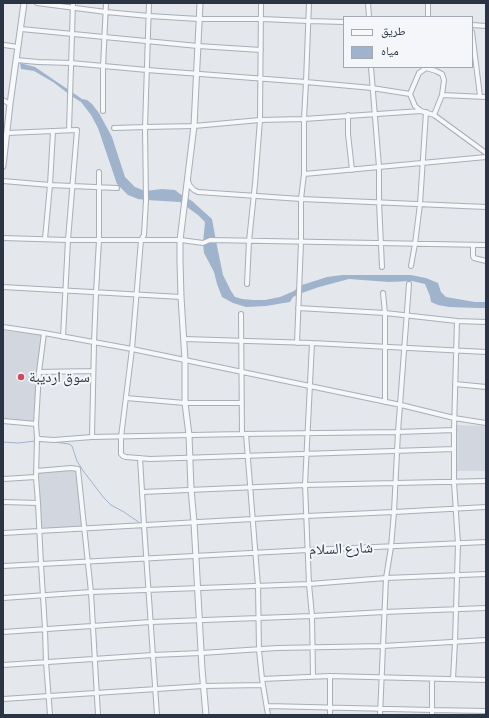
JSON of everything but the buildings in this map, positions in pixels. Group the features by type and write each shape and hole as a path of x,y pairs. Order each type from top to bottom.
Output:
{"street":[{"path":"3,166 4,140 7,132 24,3"},
{"path":"37,3 72,5 106,12 149,16 199,19 262,19 343,22"},
{"path":"103,111 103,66 106,3"},
{"path":"149,3 149,41 145,127 146,200 144,235 141,240 132,349 121,437 121,454 126,457 150,459 454,449"},
{"path":"200,3 194,126 180,240 181,297 185,360 185,403 189,435 191,489 206,715"},
{"path":"247,284 249,241 260,120 261,3"},
{"path":"297,343 301,242 300,199 304,174 304,119 309,3"},
{"path":"368,3 369,16"},
{"path":"428,3 428,16"},
{"path":"69,130 72,5"},
{"path":"473,25 486,26"},
{"path":"21,29 198,46 261,50"},
{"path":"473,40 480,96"},
{"path":"3,45 18,47"},
{"path":"16,60 306,82 372,88 410,94"},
{"path":"371,68 379,167 378,202 382,267"},
{"path":"421,111 415,106 410,94 419,73 425,68"},
{"path":"428,68 442,74 443,76 444,86 442,95 434,115"},
{"path":"442,95 486,97"},
{"path":"3,100 10,104"},
{"path":"114,128 194,126 260,120 304,119 421,111 434,115 486,153"},
{"path":"411,266 420,204 426,112"},
{"path":"348,115 348,134 352,170"},
{"path":"7,132 77,130 68,240 63,337"},
{"path":"45,239 53,131"},
{"path":"304,174 486,156"},
{"path":"92,437 93,371 99,240 99,172"},
{"path":"3,182 117,188"},
{"path":"187,183 198,192 300,199 486,207"},
{"path":"3,238 68,240 180,240 203,243 210,240 486,245"},
{"path":"473,245 473,257 486,262"},
{"path":"380,715 386,578 391,547 394,512 398,432 409,284"},
{"path":"3,287 181,297"},
{"path":"383,293 385,313 385,402"},
{"path":"298,308 385,313 457,321 486,322"},
{"path":"241,314 241,372 244,434 248,455 258,586 259,650 268,715"},
{"path":"453,679 458,544 454,482 457,321"},
{"path":"3,328 132,349 401,405 454,418 486,423"},
{"path":"44,334 39,372 36,424 36,477 50,715"},
{"path":"184,339 312,343 486,352"},
{"path":"312,343 305,485 309,584 312,616 313,676"},
{"path":"39,372 93,371"},
{"path":"455,384 486,387"},
{"path":"126,398 185,403 242,403"},
{"path":"3,421 36,424"},
{"path":"37,438 54,440 92,437 454,430"},
{"path":"140,458 157,715"},
{"path":"36,471 71,468 78,469 91,592 98,715"},
{"path":"3,479 36,477"},
{"path":"142,492 305,485 486,481"},
{"path":"3,502 38,503"},
{"path":"3,533 486,507"},
{"name":"شارع السلام","path":"3,566 255,552 486,542"},
{"path":"3,598 91,592 309,584 386,578 486,574"},
{"path":"3,632 151,622 486,608"},
{"path":"3,665 153,655 383,646 486,640"},
{"path":"262,679 330,676 486,680"},
{"path":"330,676 330,715"},
{"path":"432,679 432,713"},
{"path":"3,699 203,686 263,685"},
{"path":"267,706 380,709 432,713 486,711"}],"shaded area":[{"name":"سوق ارديبة","path":"3,331 43,335 33,423 3,420"},
{"path":"456,425 486,426 485,471 457,471"},
{"path":"77,470 83,526 41,531 39,472"}],"water":[{"path":"20,63 35,67 82,99 87,100 92,104 99,113 112,137 125,177 135,187 145,191 162,189 175,190 192,201 212,219 223,275 235,297 242,299 265,300 280,297 294,291 299,286 327,277 342,275 411,275 426,278 438,283 441,292 446,297 475,302 486,302 486,308 449,307 438,305 431,302 425,284 412,281 389,282 349,279 299,294 293,297 290,302 266,306 246,307 233,303 222,297 214,272 204,253 203,243 205,222 180,202 138,199 128,195 117,184 98,128 91,115 81,102 53,82 34,71 21,69"}],"waterway":[{"path":"3,442 18,443 36,441"},
{"path":"55,442 69,444 72,446 77,461 104,498 111,505 140,523"}],"place":[{"name":"سوق ارديبة","path":"21,377"}]}
